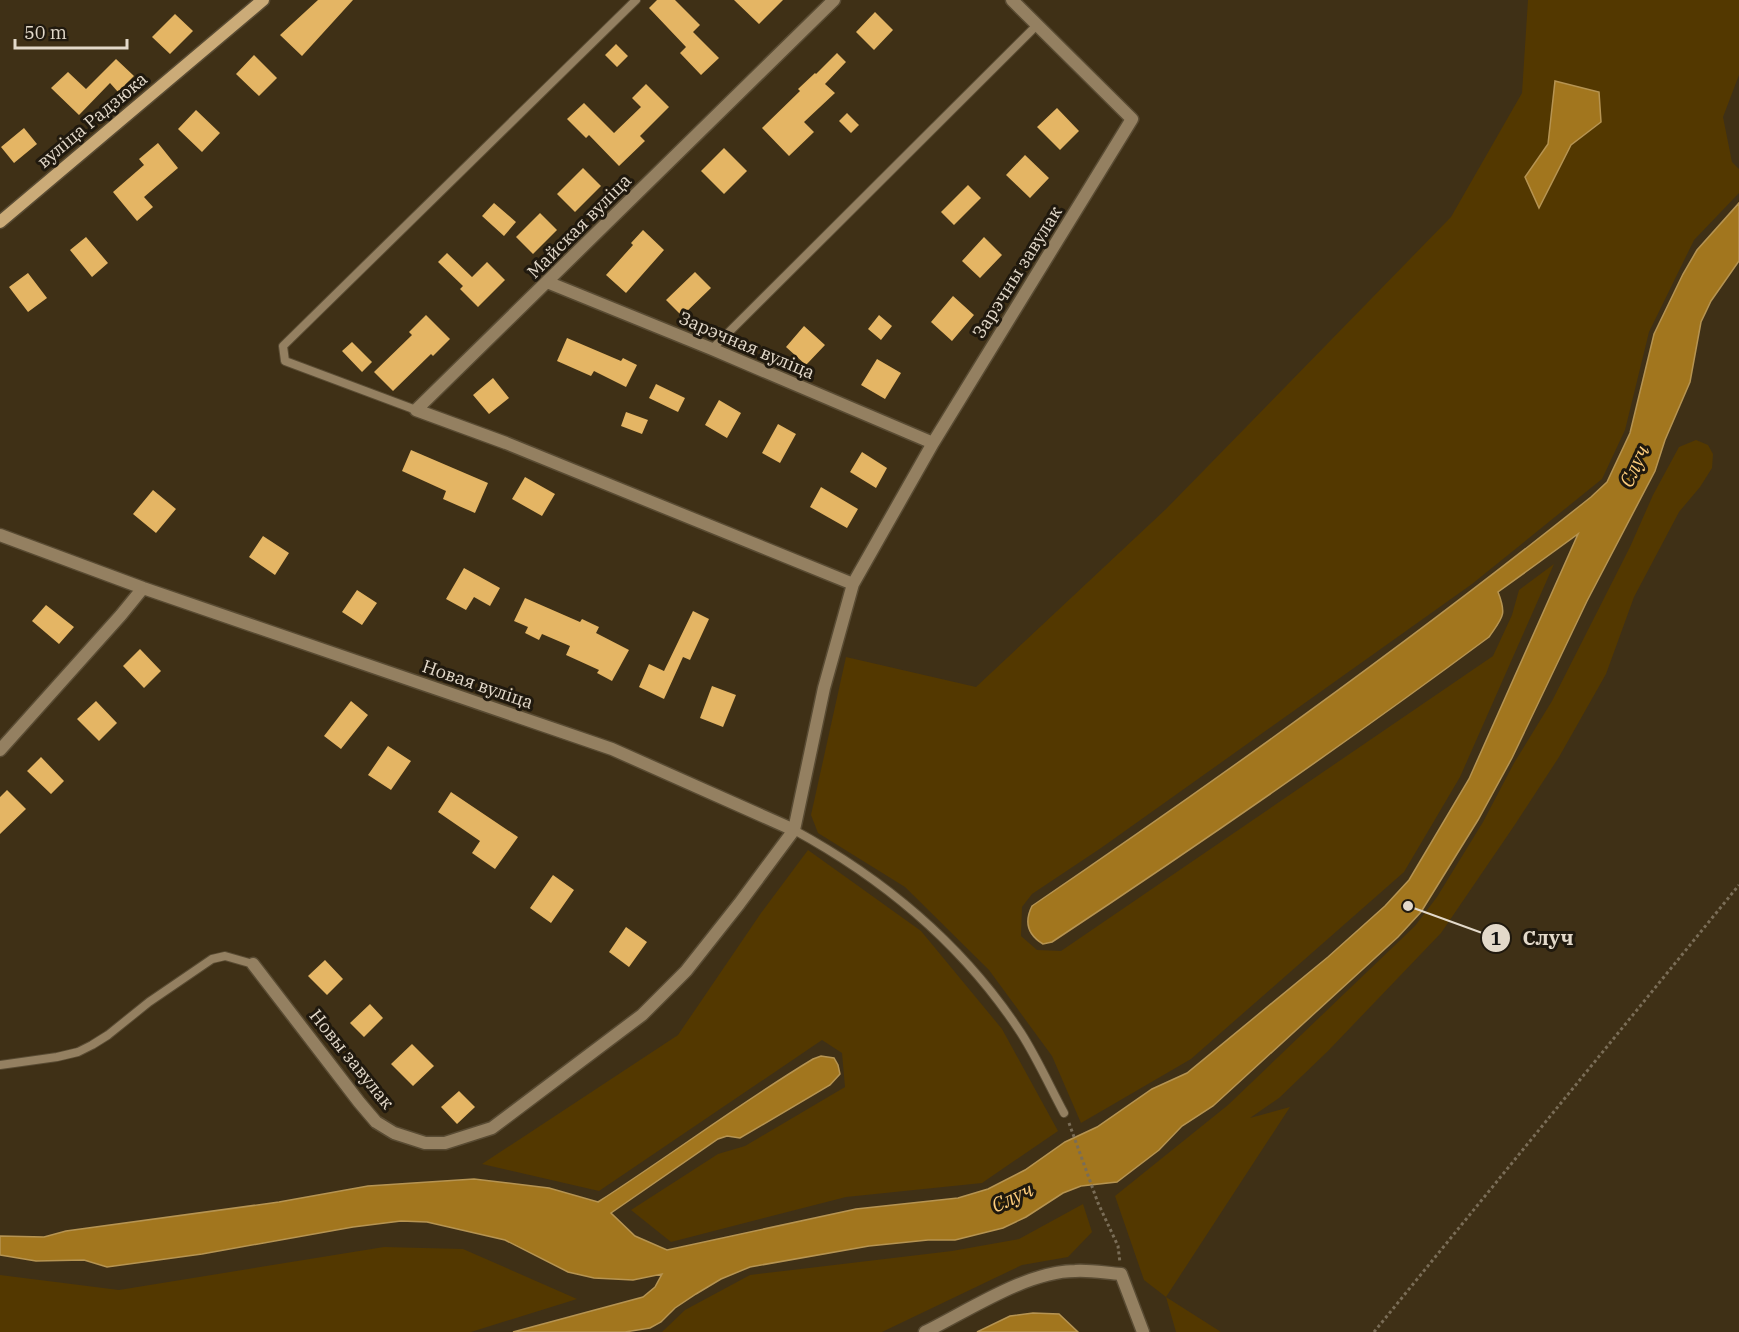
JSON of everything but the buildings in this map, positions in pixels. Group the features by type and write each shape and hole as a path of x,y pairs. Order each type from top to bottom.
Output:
{"main road":[{"name":"вуліца Радзюка","path":"0,222 263,0"}],"street":[{"name":"Майская вуліца","path":"416,410 834,0"},
{"path":"1012,0 1036,26"},
{"name":"Зарэчны завулак","path":"794,830 824,688 853,584 933,443 1132,119 1036,26"},
{"name":"Зарэчная вуліца","path":"547,282 933,443"},
{"path":"416,410 506,443 853,584"},
{"name":"Новая вуліца","path":"0,535 143,588 612,749 794,830"},
{"path":"0,750 143,588"},
{"name":"Новы завулак","path":"253,964 376,1122 408,1139 425,1143 445,1143 492,1128 642,1016 686,970 794,830"},
{"path":"925,1332 1008,1289 1037,1277 1073,1270 1121,1274 1143,1332"}],"lane":[{"path":"416,410 285,361 283,346 636,0"},
{"path":"712,349 1036,26"},
{"path":"794,830 827,848 885,887 950,944 984,983 1021,1034 1064,1113"},
{"path":"0,1065 78,1052 108,1035 157,996 212,959 225,956 253,964"}],"path":[{"path":"1374,1332 1739,885"},
{"path":"1072,1128 1098,1203 1118,1246 1121,1274"}],"shaded area":[{"path":"1528,0 1739,0 1739,75 1723,117 1732,162 1739,169 1739,193 1694,240 1649,332 1625,430 1602,479 1472,584 1101,848 1032,894 1022,907 1021,936 1037,950 1061,951 1493,656 1512,615 1519,590 1554,564 1460,777 1404,872 1191,1059 1081,1123 1052,1056 989,970 905,887 818,833 811,815 846,657 976,687 1166,509 1451,217 1522,93"},
{"path":"1696,440 1708,445 1713,454 1712,468 1700,487 1679,512 1634,597 1606,674 1559,757 1441,933 1328,1051 1279,1098 1250,1118 1290,1107 1166,1297 1144,1280 1115,1196 1228,1105 1415,926 1437,897 1483,822 1514,763 1552,701 1679,447"},
{"path":"808,850 921,931 1002,1029 1058,1131 982,1183 846,1197 671,1242 631,1210 718,1154 745,1146 845,1087 842,1053 822,1040 599,1191 482,1164 678,1035 761,913"},
{"path":"1083,1204 1092,1232 1068,1257 1022,1265 882,1332 662,1332 685,1310 750,1275 952,1251 1019,1239"},
{"path":"384,1247 463,1249 577,1299 471,1332 0,1332 0,1275 119,1290"},
{"path":"1166,1297 1221,1332 1176,1332"}],"water":[{"path":"1555,81 1599,92 1601,122 1571,145 1539,208 1525,177 1548,144"},
{"path":"1739,203 1739,261 1711,301 1701,322 1690,382 1665,440 1655,471 1587,601 1512,758 1478,820 1421,912 1398,937 1213,1106 1182,1126 1159,1150 1117,1182 1081,1186 1063,1193 1026,1217 1003,1228 955,1240 928,1240 869,1246 750,1267 721,1279 696,1294 650,1328 625,1332 513,1332 643,1297 655,1287 662,1274 633,1280 594,1278 568,1272 505,1240 427,1222 401,1221 353,1227 202,1254 107,1267 84,1260 36,1261 0,1255 0,1236 44,1237 66,1231 279,1202 368,1186 474,1179 549,1188 598,1202 813,1059 821,1056 834,1058 840,1074 830,1085 740,1138 727,1136 718,1139 611,1213 635,1236 667,1250 856,1209 958,1198 988,1189 1025,1170 1065,1142 1097,1127 1152,1089 1187,1073 1328,957 1385,906 1409,880 1469,779 1578,534 1498,592 1503,611 1502,616 1489,637 1327,754 1163,868 1052,942 1043,944 1031,932 1028,917 1032,906 1175,808 1385,655 1523,551 1607,482 1630,433 1654,334 1697,250"},
{"path":"1033,1313 1059,1314 1078,1332 977,1332 1010,1316"}],"place":[{"name":"Случ","path":"1408,906"}]}
